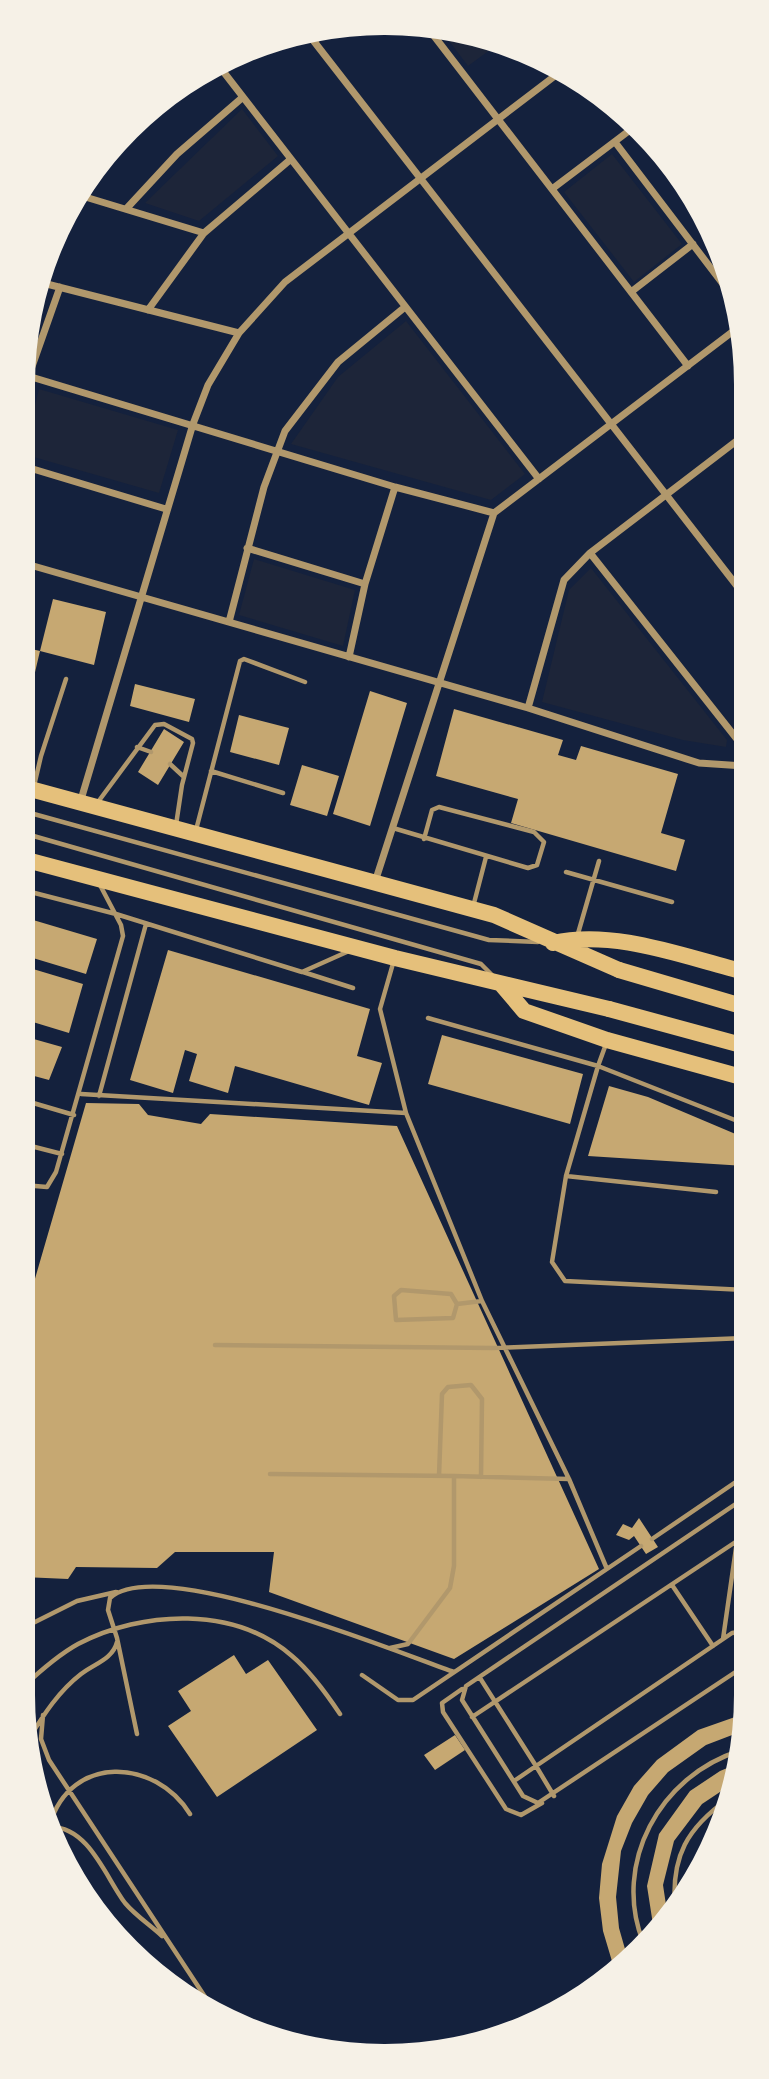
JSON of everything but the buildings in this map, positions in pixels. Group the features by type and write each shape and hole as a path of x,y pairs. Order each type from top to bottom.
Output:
{"main road":[{"path":"35,790 494,915 619,970 734,1004"},
{"path":"35,863 356,948 609,1009 734,1043"},
{"path":"553,943 577,937 632,943 734,969"},
{"path":"502,985 524,1011 607,1040 734,1076"}],"street":[{"path":"436,39 688,366"},
{"path":"315,42 734,581"},
{"path":"225,74 539,479"},
{"path":"87,805 140,596 193,424 208,385 239,334 285,282 552,78"},
{"path":"127,208 177,154 243,97"},
{"path":"552,189 627,133"},
{"path":"615,142 715,273"},
{"path":"148,310 204,233 291,159"},
{"path":"90,197 204,233"},
{"path":"631,292 693,244"},
{"path":"50,285 239,334"},
{"path":"37,351 60,287"},
{"path":"229,622 264,487 280,451 285,432 338,362 405,307"},
{"path":"375,884 494,513 730,334"},
{"path":"35,378 395,487 494,513"},
{"path":"528,708 564,580 590,553 734,444"},
{"path":"35,470 166,509"},
{"path":"349,657 365,584 395,487"},
{"path":"247,548 365,584"},
{"path":"590,553 734,735"},
{"path":"35,566 528,708 699,763 734,765"}],"lane":[{"path":"195,834 240,661 244,659 305,682"},
{"path":"35,771 66,679"},
{"path":"87,805 160,723 192,739 175,829"},
{"path":"137,747 151,752"},
{"path":"170,764 184,777"},
{"path":"211,771 283,793"},
{"path":"392,828 424,839 485,856 533,867 537,865 544,842 534,832 439,807 432,810 424,839"},
{"path":"35,814 489,940 553,943"},
{"path":"35,835 481,964 502,985"},
{"path":"472,910 485,856"},
{"path":"577,937 599,861"},
{"path":"566,872 672,902"},
{"path":"35,1186 47,1187 62,1154 81,1094 123,936 116,914 96,878"},
{"path":"35,893 116,914 353,988"},
{"path":"99,1097 146,924"},
{"path":"302,972 356,948"},
{"path":"395,958 380,1009 406,1113 482,1301 569,1479 607,1569"},
{"path":"428,1018 598,1066 734,1120"},
{"path":"607,1040 566,1176 552,1262 565,1281 734,1289"},
{"path":"81,1094 406,1113"},
{"path":"35,1104 74,1115"},
{"path":"35,1147 62,1154"},
{"path":"566,1176 716,1192"},
{"path":"401,1290 451,1294 457,1304 453,1318 448,1320 401,1321 393,1315 394,1296 401,1290"},
{"path":"457,1304 482,1301"},
{"path":"215,1345 506,1347 734,1338"},
{"path":"439,1476 442,1394 448,1387 471,1385 477,1389 482,1399 481,1477"},
{"path":"270,1474 569,1479"},
{"path":"386,1648 408,1644 450,1588 453,1566 454,1476"},
{"path":"652,1539 734,1483"},
{"path":"734,1505 442,1703 443,1712 506,1809 521,1815 554,1796 734,1673"},
{"path":"472,1717 734,1543"},
{"path":"362,1675 403,1702 413,1700 641,1546"},
{"path":"723,1640 734,1562"},
{"path":"35,1622 77,1601 160,1585 211,1592 454,1672"},
{"path":"672,1585 713,1646"},
{"path":"119,1591 108,1604 137,1734"},
{"path":"35,1676 56,1658 104,1633 152,1621 197,1619 236,1626 275,1643 308,1672 340,1714"},
{"path":"514,1781 734,1632"},
{"path":"37,1726 73,1681 114,1652 117,1638"},
{"path":"479,1678 554,1796"},
{"path":"466,1686 462,1700 527,1800 545,1801"},
{"path":"43,1715 41,1739 49,1760 202,1992"},
{"path":"641,1932 633,1900 635,1870 653,1816 671,1794 694,1774 728,1757"},
{"path":"56,1813 72,1789 86,1779 120,1771 137,1772 168,1787 190,1814"},
{"path":"675,1889 675,1868 682,1849 704,1817 714,1809"},
{"path":"63,1831 78,1837 89,1848 126,1904 168,1941"}],"shaded area":[{"path":"449,41 488,51 468,66"},
{"path":"242,109 278,156 199,221 145,203"},
{"path":"612,154 682,244 634,282 564,192"},
{"path":"406,321 525,474 491,500 291,444 338,377"},
{"path":"39,389 178,430 159,493 35,457 35,405"},
{"path":"254,559 355,590 343,646 239,615"},
{"path":"591,568 727,740 726,747 683,740 542,702 569,590"}]}
